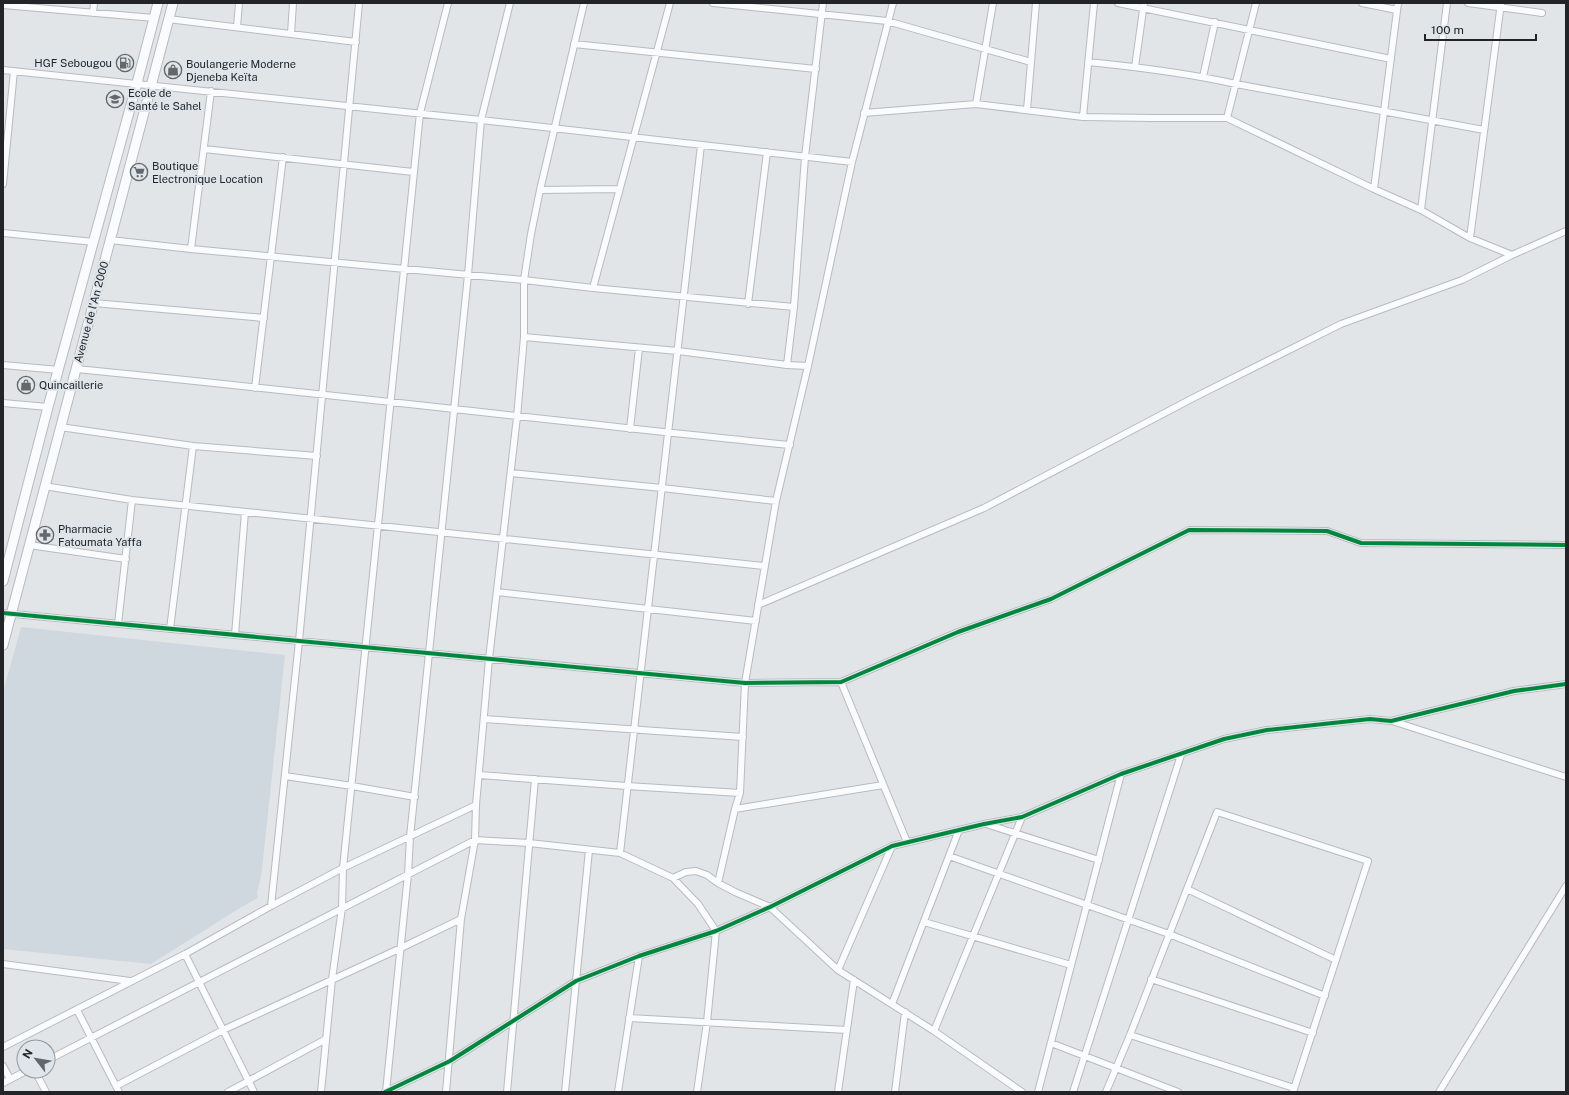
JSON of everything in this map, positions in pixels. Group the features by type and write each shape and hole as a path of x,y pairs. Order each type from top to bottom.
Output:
{"main road":[{"name":"Avenue de l'An 2000","path":"3,581 48,407 158,3"},
{"name":"Avenue de l'An 2000","path":"3,645 7,614 29,545 173,3"}],"street":[{"path":"93,13 94,3"},
{"path":"237,27 239,3"},
{"path":"291,34 293,3"},
{"path":"271,906 311,519 359,3"},
{"path":"321,1092 332,979 342,908 343,868 413,172 420,113 448,3"},
{"path":"386,1092 408,874 410,837 468,275 481,120 510,3"},
{"path":"446,1092 450,1061 461,918 475,840 476,805 489,659 517,417 524,336 524,280 540,190 584,3"},
{"path":"593,288 670,3"},
{"path":"713,3 887,21 1031,62"},
{"path":"787,365 794,308 805,157 823,3"},
{"path":"718,883 735,808 740,793 746,683 764,566 776,501 808,366 852,162 892,3"},
{"path":"976,104 993,3"},
{"path":"1027,110 1036,3"},
{"path":"1083,116 1094,3"},
{"path":"1118,3 1144,6 1391,59"},
{"path":"1227,118 1256,3"},
{"path":"1362,3 1397,10"},
{"path":"1374,189 1398,3"},
{"path":"1421,210 1447,3"},
{"path":"1468,3 1500,5 1542,13"},
{"path":"3,5 24,5 154,18"},
{"path":"1470,238 1500,5"},
{"path":"1135,66 1144,6"},
{"path":"168,19 356,42"},
{"path":"1203,77 1215,22"},
{"path":"574,44 816,69"},
{"path":"1088,62 1135,66 1203,77 1484,130"},
{"path":"3,70 420,113 852,162"},
{"path":"3,184 14,71"},
{"path":"191,249 211,91"},
{"path":"864,113 976,104 1083,116 1227,118 1421,210 1470,238 1512,255"},
{"path":"620,853 702,145"},
{"path":"204,149 413,172"},
{"path":"748,304 767,152"},
{"path":"255,388 283,157"},
{"path":"540,190 619,189"},
{"path":"758,606 984,508 1195,397 1341,324 1462,280 1512,255 1566,231"},
{"path":"3,233 94,242"},
{"path":"110,240 794,308"},
{"path":"94,303 264,318"},
{"path":"524,336 678,351 787,365 808,366"},
{"path":"630,429 639,348"},
{"path":"3,365 59,370"},
{"path":"76,369 790,445"},
{"path":"3,403 48,407"},
{"path":"60,427 193,446 317,456"},
{"path":"170,629 193,446"},
{"path":"511,473 776,501"},
{"path":"44,486 132,500 186,506 764,566"},
{"path":"118,624 132,500"},
{"path":"235,635 244,512"},
{"path":"7,614 746,683 841,682 958,632 1051,599 1189,530 1327,531 1361,544 1566,545"},
{"path":"29,545 126,559"},
{"path":"497,592 756,621"},
{"path":"841,682 907,842"},
{"path":"1391,721 1514,691 1566,684"},
{"path":"484,719 743,737"},
{"path":"386,1092 450,1061 576,981 639,956 716,931 770,907 892,846 984,824 1022,817 1121,774 1181,755 1224,739 1267,730 1370,719 1391,721 1566,777"},
{"path":"1073,1092 1181,755"},
{"path":"1038,1092 1121,774"},
{"path":"479,775 740,793"},
{"path":"285,776 415,797"},
{"path":"507,1092 535,779"},
{"path":"735,808 883,785"},
{"path":"3,1047 185,954 343,868 476,805"},
{"path":"1106,1092 1130,1035 1217,812 1368,861 1294,1090 1130,1035"},
{"path":"934,1031 1022,817"},
{"path":"984,824 1098,860"},
{"path":"892,1004 959,830"},
{"path":"56,1056 475,840 529,843 620,853 673,878 698,904 716,931 706,1022 696,1092"},
{"path":"838,970 892,846"},
{"path":"565,1092 589,850"},
{"path":"949,856 1169,934 1325,996"},
{"path":"673,878 686,872 696,871 707,875 718,883 770,907 838,970 934,1031 1022,1092"},
{"path":"1439,1092 1566,886"},
{"path":"1187,889 1336,960"},
{"path":"77,1010 118,1089 223,1030 401,948 461,918"},
{"path":"924,922 1071,965"},
{"path":"185,954 200,981 254,1092"},
{"path":"618,1092 639,956"},
{"path":"3,964 130,982"},
{"path":"1151,979 1312,1033"},
{"path":"838,1092 854,980"},
{"path":"894,1092 905,1012"},
{"path":"629,1018 847,1030"},
{"path":"228,1092 326,1040"},
{"path":"1051,1043 1178,1092"},
{"path":"3,1066 10,1079"},
{"path":"3,1083 16,1076"},
{"path":"39,1079 46,1092"},
{"path":"1158,1092 1160,1085"}],"shaded area":[{"path":"21,627 285,655 261,877 257,893 258,898 151,964 3,949 3,692"}],"cycle path":[{"path":"3,613 745,683 841,682 958,632 1051,599 1189,530 1327,531 1361,543 1566,545"},
{"path":"385,1092 450,1061 576,981 639,956 716,931 770,907 892,846 984,824 1022,817 1121,774 1224,739 1267,730 1370,719 1391,721 1514,691 1566,684"}],"place":[{"name":"HGF Sebougou","path":"125,63"},
{"name":"Boulangerie Moderne Djeneba Keïta","path":"173,70"},
{"name":"Ecole de Santé le Sahel","path":"115,99"},
{"name":"Boutique Electronique Location","path":"139,172"},
{"name":"Quincaillerie","path":"26,385"},
{"name":"Pharmacie Fatoumata Yaffa","path":"45,535"}]}
